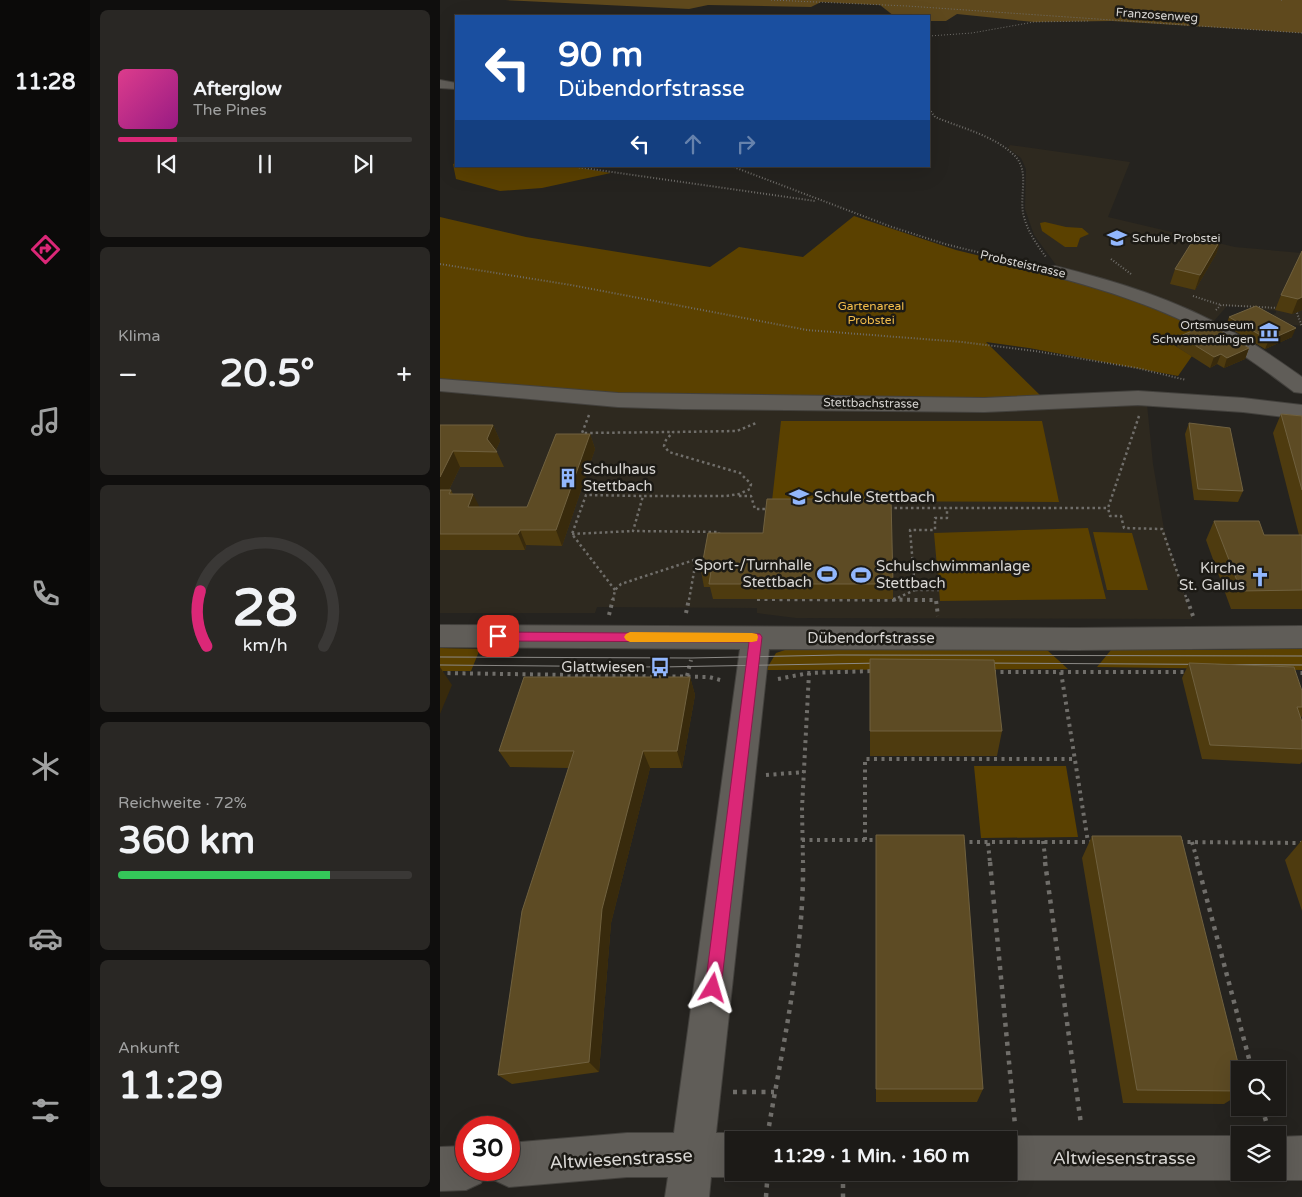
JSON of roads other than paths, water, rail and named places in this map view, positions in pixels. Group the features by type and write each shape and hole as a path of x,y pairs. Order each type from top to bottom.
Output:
{"street":[{"name":"Probsteistrasse","path":"1055,271 1117,287 1163,305 1222,333 1302,387"},
{"name":"Stettbachstrasse","path":"444,385 618,400 984,404 1138,398 1243,404 1302,412"},
{"name":"Dübendorfstrasse","path":"440,636 1086,639 1302,637"},
{"path":"687,1197 756,637"},
{"name":"Altwiesenstrasse","path":"1017,1144 1231,1148"},
{"name":"Altwiesenstrasse","path":"1286,1154 1302,1158"},
{"name":"Altwiesenstrasse","path":"520,1164 590,1157 725,1155"},
{"path":"440,1169 455,1168"}],"tram line":[{"path":"440,657 691,658 838,655 1302,656"},
{"path":"440,665 660,667 882,663"},
{"path":"980,663 1302,665"}],"place":[{"name":"Schule Probstei","path":"1117,238"},
{"name":"Ortsmuseum Schwamendingen","path":"1269,332"},
{"name":"Schulhaus Stettbach","path":"568,478"},
{"name":"Schule Stettbach","path":"799,497"},
{"name":"Sport-/Turnhalle Stettbach","path":"827,574"},
{"name":"Schulschwimmanlage Stettbach","path":"861,575"},
{"name":"Kirche St. Gallus","path":"1260,577"},
{"name":"Glattwiesen","path":"660,667"}],"park label":[{"name":"Gartenareal Probstei","path":"871,313"}]}
